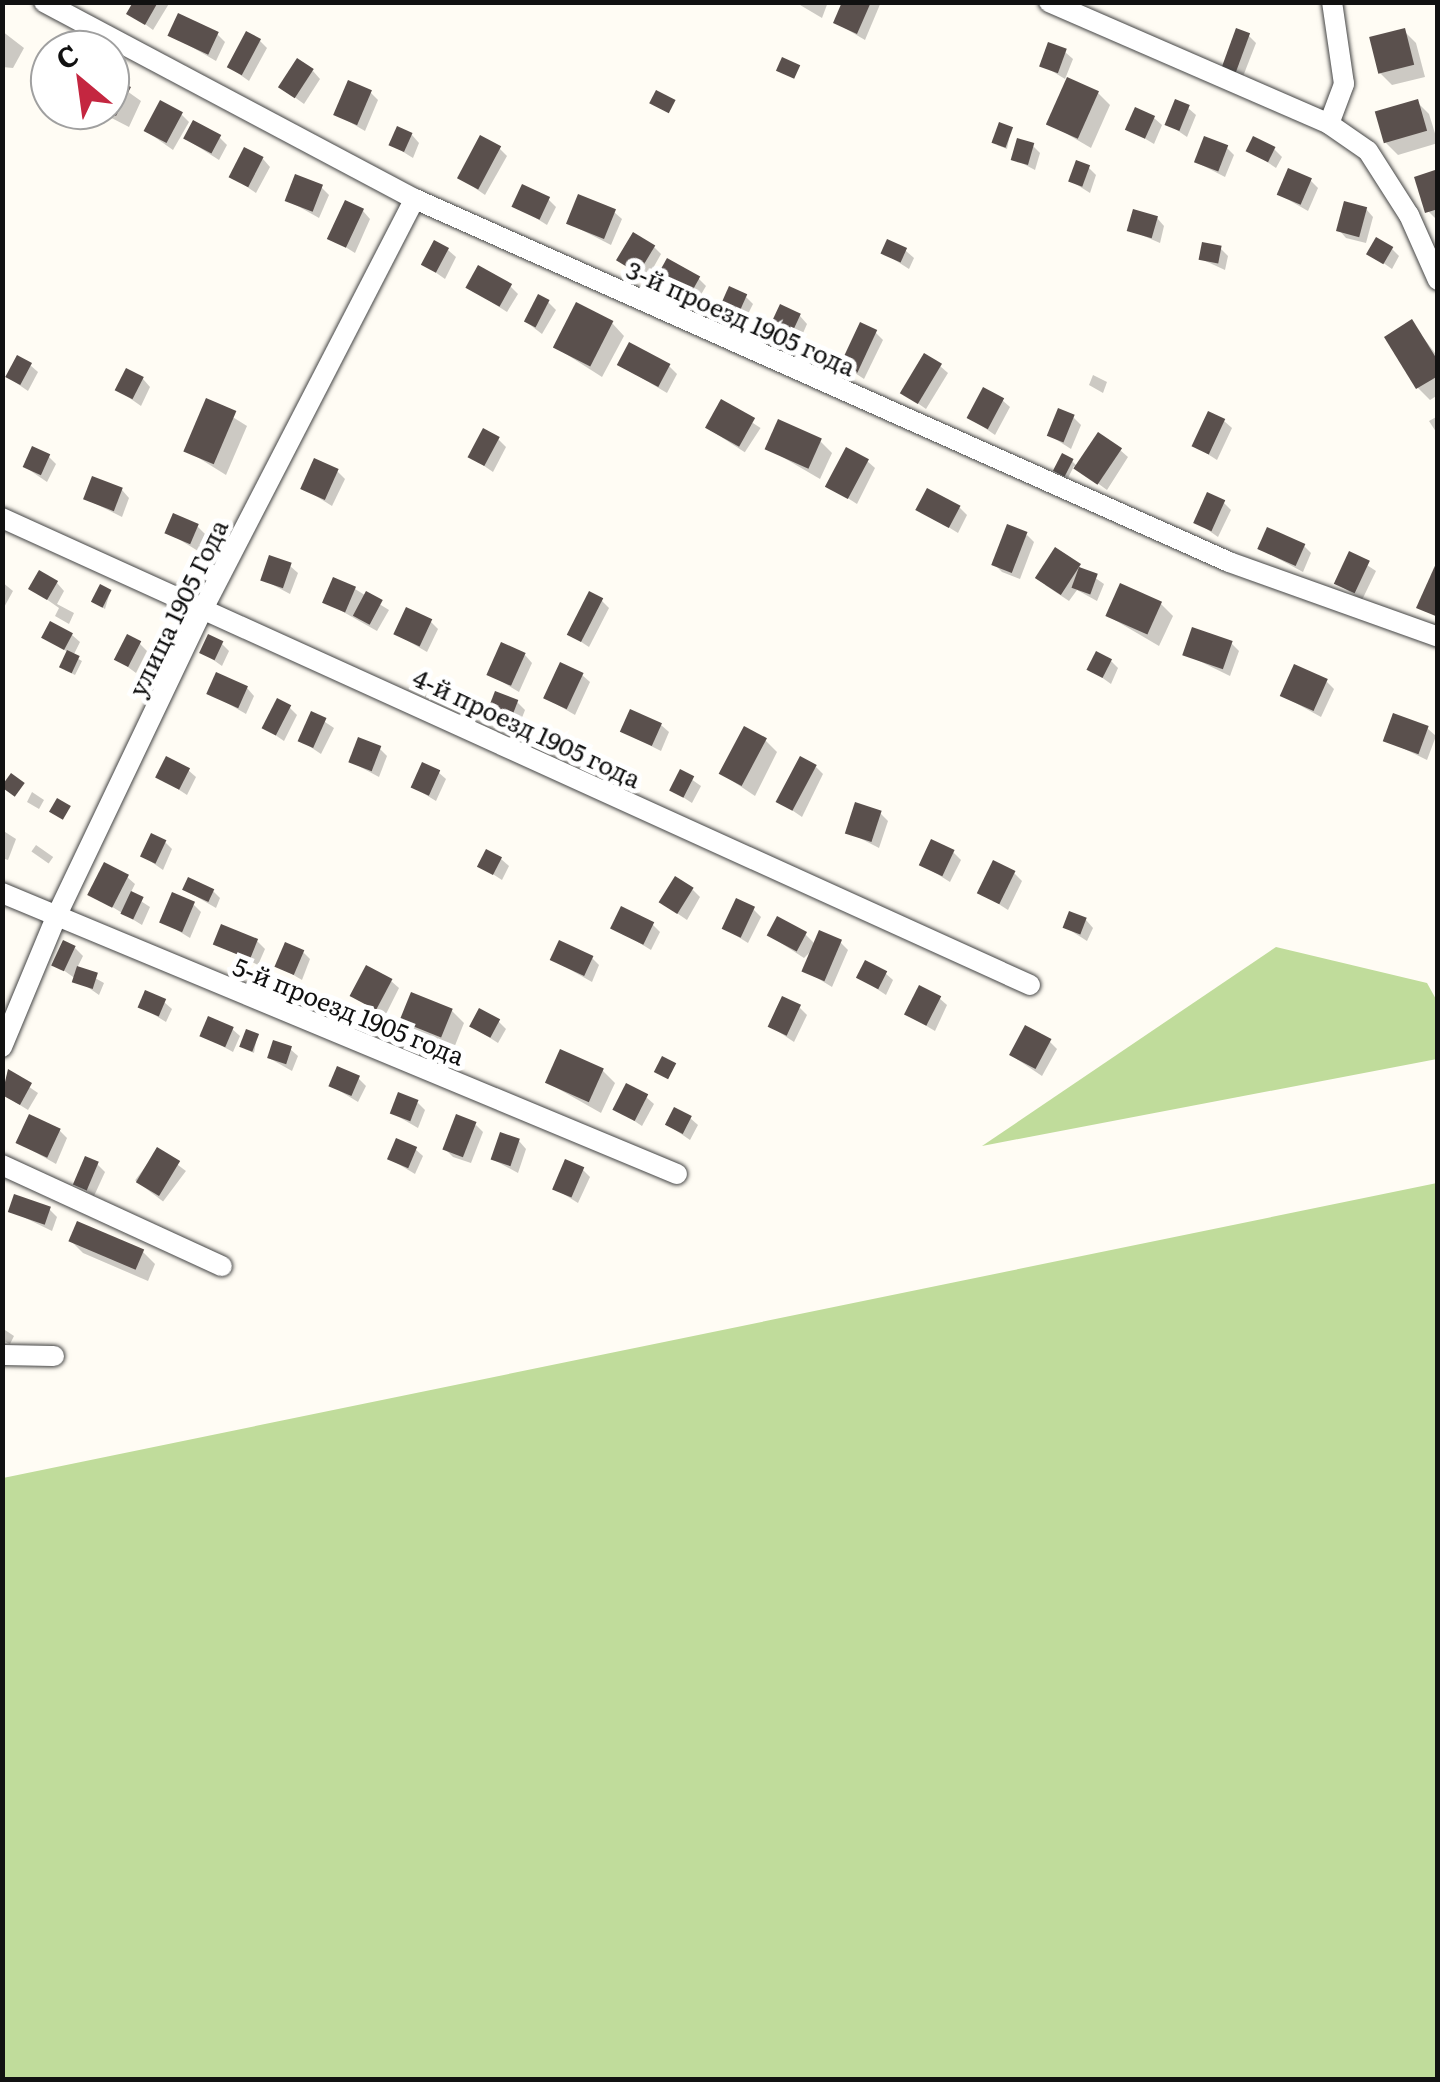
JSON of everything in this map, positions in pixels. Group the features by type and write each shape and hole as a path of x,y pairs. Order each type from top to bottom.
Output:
{"street":[{"name":"3-й проезд 1905 года","path":"44,2 415,199 1229,562 1438,637"},
{"path":"1049,2 1329,124 1368,151 1409,215 1438,280"},
{"path":"1329,124 1344,84 1332,2"},
{"name":"улица 1905 Года","path":"2,1047 56,917 204,607 415,199"},
{"name":"4-й проезд 1905 года","path":"2,518 1030,985"},
{"name":"5-й проезд 1905 года","path":"2,893 677,1174"},
{"path":"2,1165 222,1266"},
{"path":"2,1355 54,1356"}],"green space":[{"path":"1276,947 1427,983 1437,1001 1437,1059 982,1146"},
{"path":"1437,1183 1437,2079 3,2079 3,1478"}],"building":[{"path":"133,2 158,2 145,25 126,14"},
{"path":"842,2 871,2 857,34 833,23"},
{"path":"178,13 219,32 208,55 167,36"},
{"path":"1236,28 1250,33 1235,74 1221,68"},
{"path":"1405,28 1414,65 1378,74 1369,37"},
{"path":"246,31 261,39 242,75 227,67"},
{"path":"1048,42 1067,49 1058,73 1039,66"},
{"path":"782,57 800,65 794,79 776,71"},
{"path":"297,58 314,69 295,98 278,87"},
{"path":"1067,77 1099,91 1078,139 1046,125"},
{"path":"348,80 372,90 357,125 333,115"},
{"path":"656,90 676,100 669,113 649,103"},
{"path":"1175,99 1190,105 1179,131 1165,125"},
{"path":"1418,99 1427,131 1384,143 1375,111"},
{"path":"160,100 183,112 167,143 144,131"},
{"path":"1135,107 1155,116 1145,139 1125,130"},
{"path":"193,120 221,135 211,154 183,139"},
{"path":"999,122 1013,127 1006,148 991,143"},
{"path":"397,126 413,133 404,152 388,145"},
{"path":"480,135 501,146 478,190 457,178"},
{"path":"1204,136 1228,145 1218,171 1194,162"},
{"path":"1253,136 1275,147 1268,162 1246,151"},
{"path":"1017,138 1034,143 1028,165 1011,160"},
{"path":"244,147 264,157 248,187 229,177"},
{"path":"1076,160 1090,165 1082,187 1068,182"},
{"path":"1288,168 1312,178 1301,205 1277,195"},
{"path":"1438,169 1438,209 1425,213 1414,177"},
{"path":"295,174 323,185 313,212 285,201"},
{"path":"522,184 550,197 540,220 511,207"},
{"path":"578,194 616,209 604,239 566,224"},
{"path":"345,200 364,209 346,248 327,239"},
{"path":"1344,201 1367,207 1359,237 1336,231"},
{"path":"1133,209 1158,216 1152,238 1127,231"},
{"path":"633,232 655,245 638,274 616,260"},
{"path":"1376,237 1393,247 1383,264 1366,254"},
{"path":"887,239 907,248 901,263 880,254"},
{"path":"434,240 449,248 436,273 421,265"},
{"path":"1202,242 1222,246 1218,263 1199,260"},
{"path":"667,258 700,276 689,297 655,279"},
{"path":"478,265 512,284 500,307 465,288"},
{"path":"729,286 747,294 738,316 719,308"},
{"path":"538,294 550,300 536,328 524,322"},
{"path":"576,302 613,321 590,367 553,347"},
{"path":"780,304 801,314 787,344 766,334"},
{"path":"1412,319 1438,361 1438,376 1416,389 1384,337"},
{"path":"860,322 877,330 857,373 840,365"},
{"path":"629,342 670,364 658,387 617,365"},
{"path":"924,353 942,364 918,404 900,393"},
{"path":"17,355 32,363 20,385 5,377"},
{"path":"126,368 144,377 132,399 115,390"},
{"path":"983,387 1004,398 988,429 967,418"},
{"path":"206,398 236,411 214,464 183,451"},
{"path":"721,399 755,418 739,447 705,428"},
{"path":"1058,408 1075,415 1063,443 1047,436"},
{"path":"1208,411 1225,419 1209,454 1192,446"},
{"path":"778,419 822,439 808,469 765,449"},
{"path":"483,428 500,437 484,466 468,457"},
{"path":"1098,432 1122,448 1097,485 1073,468"},
{"path":"32,446 50,454 41,475 23,467"},
{"path":"846,447 869,459 848,499 825,487"},
{"path":"1062,453 1074,459 1065,477 1053,471"},
{"path":"314,458 339,469 325,500 300,489"},
{"path":"92,476 123,488 114,511 83,499"},
{"path":"927,488 961,506 949,528 915,510"},
{"path":"1207,492 1225,500 1211,531 1193,523"},
{"path":"173,513 199,524 190,544 164,533"},
{"path":"1007,524 1028,532 1012,573 991,565"},
{"path":"1267,527 1305,544 1296,566 1257,549"},
{"path":"1055,547 1081,564 1061,595 1035,578"},
{"path":"1349,551 1370,561 1355,593 1334,584"},
{"path":"269,555 292,563 283,588 260,581"},
{"path":"1438,559 1438,617 1416,608"},
{"path":"1079,567 1098,574 1090,595 1071,588"},
{"path":"39,570 58,581 47,600 28,589"},
{"path":"333,577 356,587 345,613 322,603"},
{"path":"1120,583 1162,602 1147,635 1105,616"},
{"path":"100,584 112,590 103,608 91,602"},
{"path":"366,591 383,600 370,625 353,616"},
{"path":"589,591 603,598 581,642 567,635"},
{"path":"406,607 432,619 420,646 393,634"},
{"path":"50,621 73,633 64,650 41,638"},
{"path":"1192,627 1233,641 1223,669 1182,655"},
{"path":"127,634 141,641 128,667 114,660"},
{"path":"208,634 223,641 215,660 199,653"},
{"path":"501,642 526,653 511,686 486,675"},
{"path":"67,650 80,656 72,673 59,667"},
{"path":"1096,651 1112,659 1103,678 1086,670"},
{"path":"560,662 584,673 567,709 543,698"},
{"path":"1294,664 1328,679 1314,711 1280,696"},
{"path":"216,672 248,686 238,708 206,694"},
{"path":"495,691 518,700 512,716 489,707"},
{"path":"277,698 291,705 276,736 262,728"},
{"path":"630,709 662,723 652,746 620,732"},
{"path":"311,711 327,718 313,748 298,741"},
{"path":"1393,713 1429,726 1418,754 1383,741"},
{"path":"744,726 767,738 742,786 719,774"},
{"path":"358,737 381,746 372,771 348,762"},
{"path":"166,756 190,768 179,790 155,777"},
{"path":"800,756 817,765 792,811 776,802"},
{"path":"422,762 440,770 429,796 411,788"},
{"path":"680,769 694,776 683,798 669,790"},
{"path":"11,773 25,783 15,797 2,787"},
{"path":"57,798 71,806 63,820 49,812"},
{"path":"855,802 882,811 871,842 845,833"},
{"path":"151,833 166,840 155,864 140,857"},
{"path":"931,839 955,850 942,876 919,865"},
{"path":"486,849 502,857 493,875 477,867"},
{"path":"993,860 1015,871 999,904 977,893"},
{"path":"104,862 129,875 112,908 87,895"},
{"path":"675,876 694,888 677,914 659,902"},
{"path":"188,877 214,889 208,902 182,890"},
{"path":"131,891 144,897 133,920 120,914"},
{"path":"172,892 195,902 182,932 159,922"},
{"path":"736,898 755,907 741,938 722,929"},
{"path":"621,906 654,922 643,945 610,928"},
{"path":"1069,911 1087,918 1080,935 1063,928"},
{"path":"777,916 807,932 797,951 767,935"},
{"path":"221,924 258,939 250,959 213,944"},
{"path":"819,930 842,940 824,981 801,971"},
{"path":"63,940 76,946 64,971 51,965"},
{"path":"559,940 593,956 584,976 550,960"},
{"path":"285,942 304,950 294,975 274,967"},
{"path":"865,960 887,971 878,989 856,978"},
{"path":"366,965 392,979 376,1010 350,996"},
{"path":"77,966 98,973 93,989 72,982"},
{"path":"919,985 941,996 926,1026 904,1014"},
{"path":"145,990 166,999 159,1016 138,1007"},
{"path":"411,992 453,1009 441,1038 399,1021"},
{"path":"782,996 801,1005 787,1036 768,1027"},
{"path":"479,1008 500,1019 490,1038 469,1027"},
{"path":"208,1016 234,1027 225,1047 199,1036"},
{"path":"1025,1025 1051,1039 1036,1069 1009,1055"},
{"path":"246,1029 259,1034 252,1052 239,1047"},
{"path":"273,1040 292,1046 286,1064 267,1058"},
{"path":"560,1049 604,1069 589,1102 545,1083"},
{"path":"662,1056 676,1063 668,1079 654,1072"},
{"path":"337,1066 360,1076 351,1096 328,1086"},
{"path":"8,1069 32,1083 20,1105 2,1095"},
{"path":"626,1083 648,1094 635,1121 612,1110"},
{"path":"398,1092 419,1100 410,1121 390,1113"},
{"path":"674,1107 692,1116 683,1134 665,1125"},
{"path":"29,1114 61,1129 47,1158 15,1143"},
{"path":"456,1114 477,1122 463,1157 442,1149"},
{"path":"500,1132 520,1139 510,1166 491,1159"},
{"path":"396,1138 417,1147 408,1168 387,1159"},
{"path":"157,1147 180,1161 159,1196 136,1182"},
{"path":"85,1156 99,1162 87,1190 73,1185"},
{"path":"565,1159 584,1167 571,1198 552,1189"},
{"path":"14,1194 51,1207 45,1225 8,1212"},
{"path":"77,1221 144,1250 136,1270 68,1241"}]}
